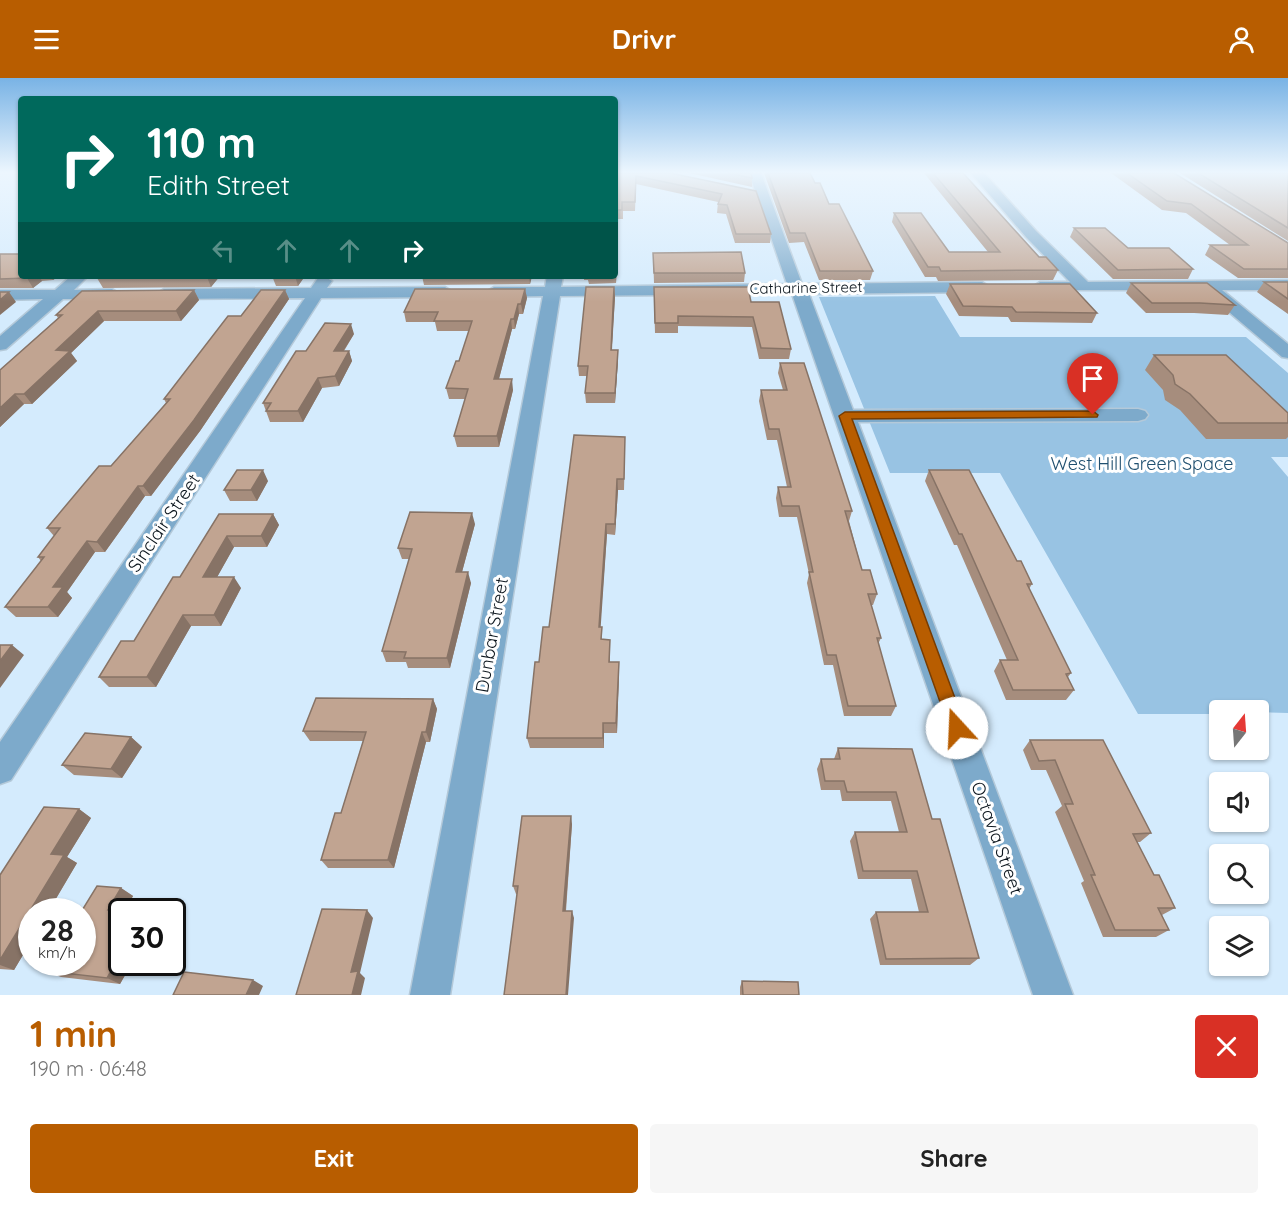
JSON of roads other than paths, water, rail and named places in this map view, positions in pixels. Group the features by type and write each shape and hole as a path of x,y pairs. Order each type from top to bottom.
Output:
{"street":[{"name":"Octavia Street","path":"766,216 796,288 802,295 1053,995"},
{"path":"1015,216 1084,287"},
{"path":"0,345 77,279"},
{"path":"153,294 322,284 456,292"},
{"name":"Sinclair Street","path":"0,769 322,284"},
{"name":"Catharine Street","path":"480,292 553,284 796,288 1001,287"},
{"name":"Dunbar Street","path":"430,995 553,284"},
{"path":"1025,287 1288,285"},
{"path":"1206,286 1288,353"},
{"path":"0,295 130,294"},
{"path":"845,416 1138,414"}],"park label":[{"name":"West Hill Green Space","path":"1142,464"}]}
